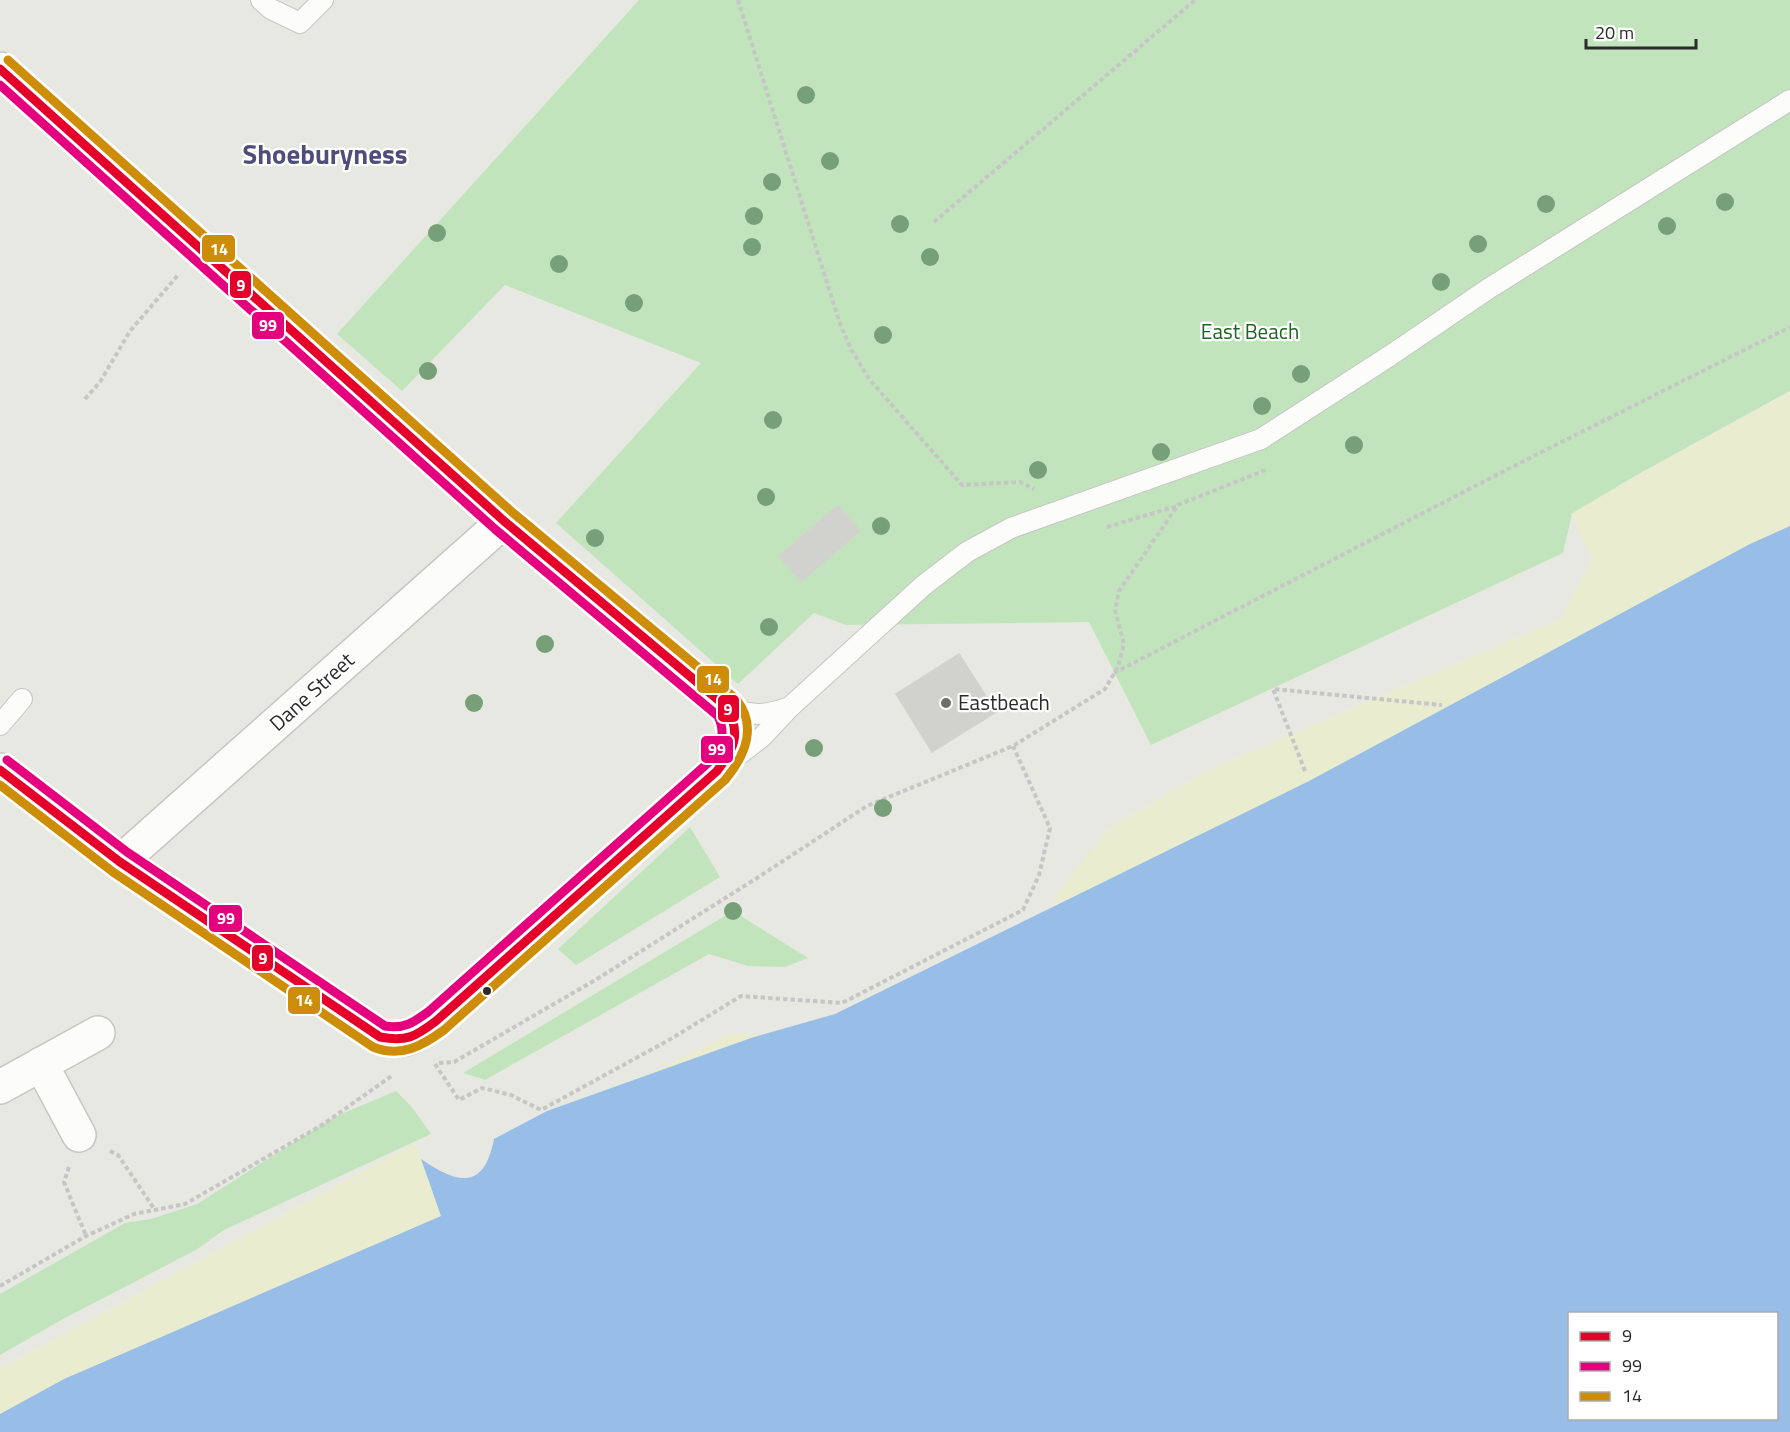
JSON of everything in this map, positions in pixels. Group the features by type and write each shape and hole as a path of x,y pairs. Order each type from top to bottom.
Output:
{"street":[{"path":"0,69 504,521 729,708 737,725 733,750 717,771 436,1021 413,1037 399,1041 380,1037 120,862 0,770"},
{"name":"Dane Street","path":"120,862 504,521"},
{"path":"0,1087 98,1033"},
{"path":"41,1064 79,1135"}],"lane":[{"path":"261,0 271,9 300,22 323,0"},
{"path":"717,771 762,738 808,688 924,585 967,552 1011,528 1261,439 1488,289 1790,100"},
{"path":"0,726 22,699"},
{"path":"729,708 750,715 769,714 790,707"}],"path":[{"path":"738,0 840,324 851,349 869,379 962,485 1020,482 1041,491 1071,526 1081,532 1090,533 1178,505 1264,472 1274,465"},
{"path":"934,222 1195,0"},
{"path":"85,399 100,382 130,331 200,248"},
{"path":"1113,674 1510,468 1790,327"},
{"path":"1013,746 1050,828 1039,875 1023,910 842,1003 741,996 669,1040 541,1110 511,1095 482,1088 459,1100 435,1063 454,1062 597,979 867,806 1013,746 1105,690 1118,667 1124,644 1115,610 1119,591 1178,505"},
{"path":"1305,771 1273,689 1442,705"},
{"path":"0,1286 86,1236 134,1214 185,1204 322,1125 398,1071"},
{"path":"86,1236 64,1182 79,1135 118,1155 155,1210"}],"green space":[{"name":"East Beach","path":"639,0 1790,0 1790,391 1637,475 1572,514 1563,553 1151,745 1089,622 846,625 814,613 738,684 556,523 701,363 505,285 402,391 337,334"},
{"path":"690,827 720,877 576,965 558,949"},
{"path":"733,911 808,958 785,967 748,966 709,954 485,1080 463,1073"},
{"path":"396,1091 411,1106 431,1134 224,1230 196,1250 63,1319 0,1355 0,1294 125,1223 151,1219 197,1204 334,1117"}],"sand":[{"path":"1790,391 1790,669 0,1432 0,1369 415,1143 440,1198 514,1173 526,1135 731,1033 851,1043 1043,956 1055,896 1109,828 1212,768 1560,619 1592,560 1571,514"}],"water":[{"path":"1790,526 1790,1432 0,1432 0,1414 64,1379 441,1216 421,1159 446,1174 467,1178 476,1175 483,1168 489,1156 494,1139 547,1111 751,1038 835,1014 1309,781 1750,544"}],"building":[{"path":"838,505 860,531 801,582 779,556"},
{"name":"Eastbeach","path":"959,654 996,712 932,752 896,694"}],"transit line":[{"name":"14","path":"0,785 113,872 373,1047 402,1051 428,1041 444,1030 725,780 743,751 747,730 743,709 736,699 512,512 8,60"},
{"name":"9","path":"0,69 504,521 728,708 735,734 728,755 717,771 436,1021 410,1037 397,1039 380,1037 120,862 0,770"},
{"name":"99","path":"0,85 496,530 718,716 722,729 719,746 708,763 428,1012 413,1022 398,1027 385,1026 127,852 7,760"}],"place":[{"name":"Eastbeach","path":"946,703"}],"district":[{"name":"Shoeburyness","path":"325,155"}]}
